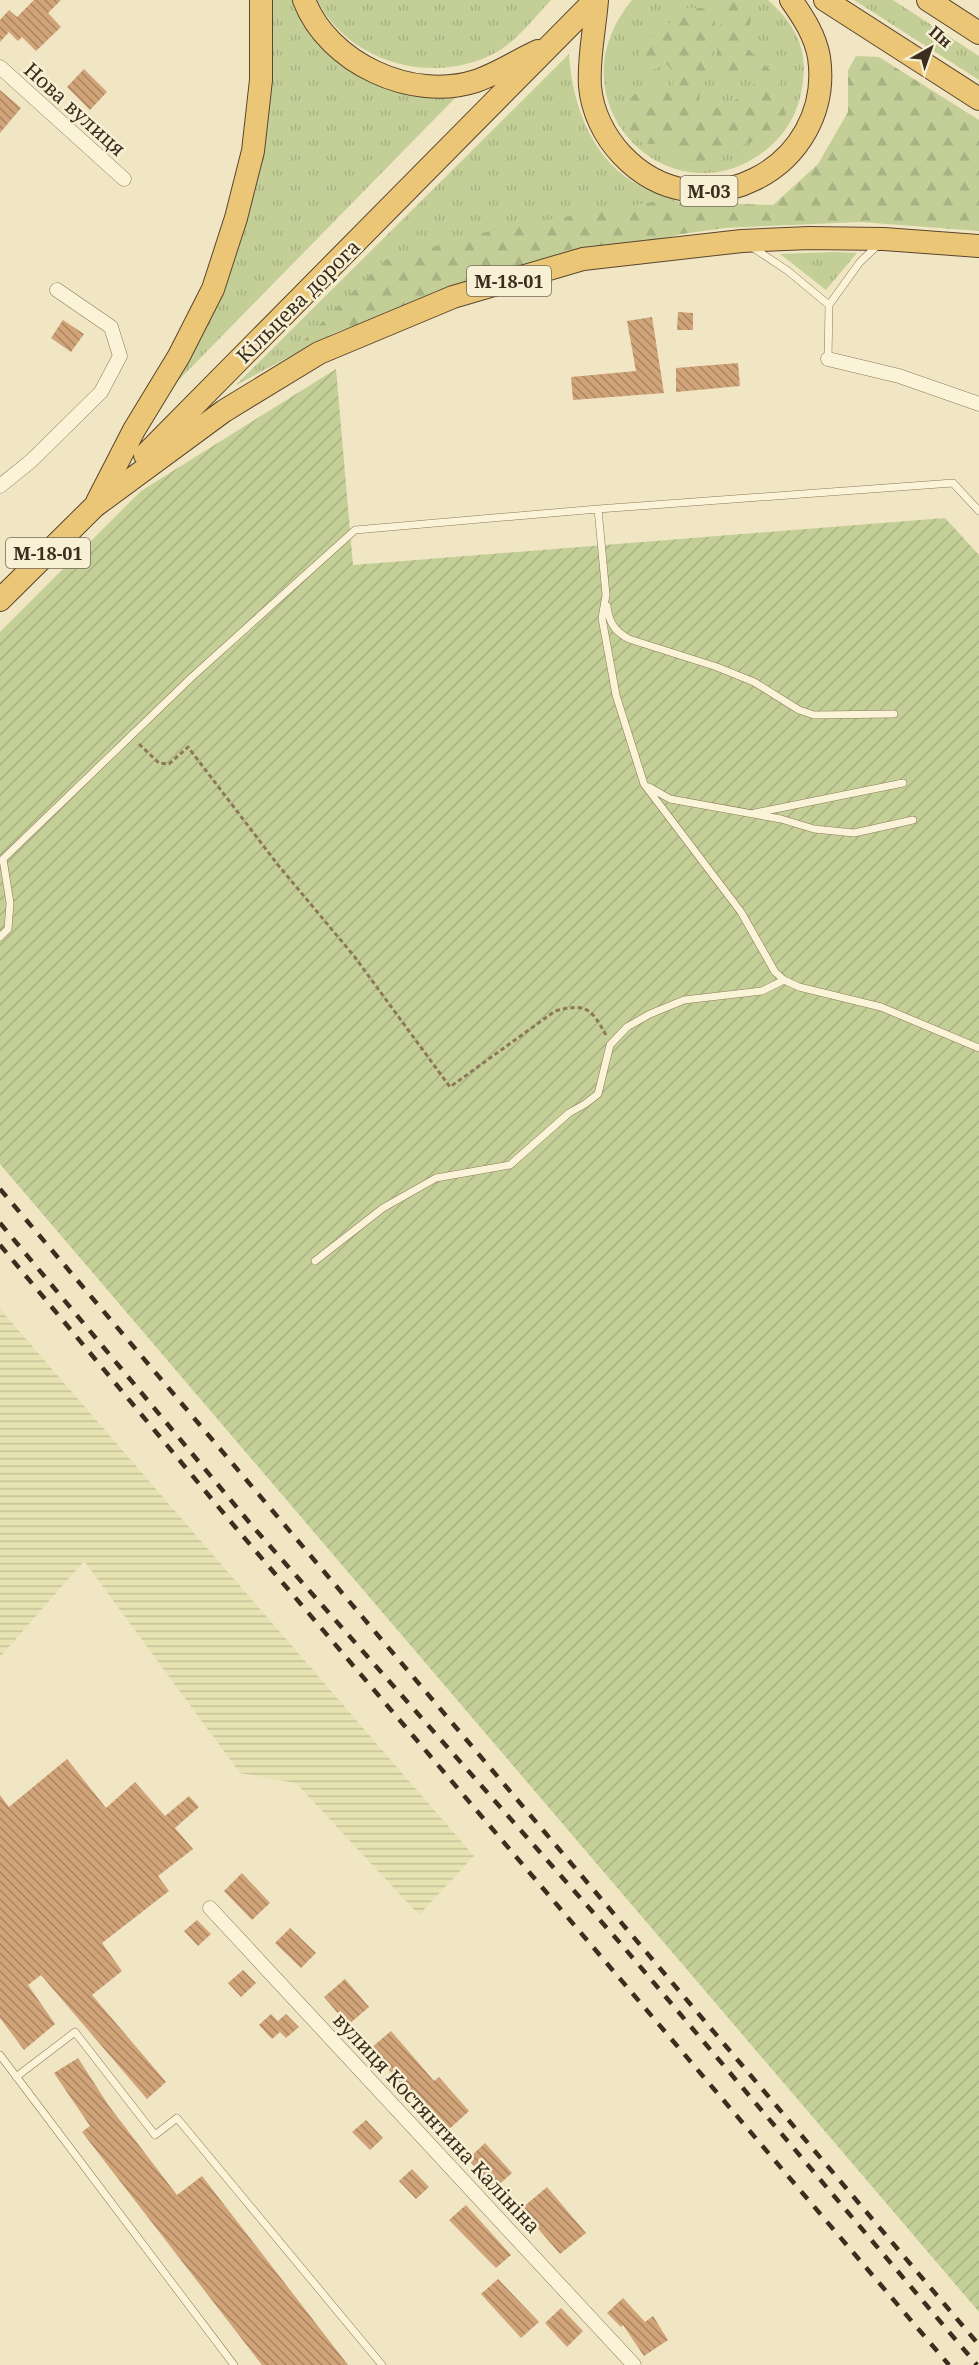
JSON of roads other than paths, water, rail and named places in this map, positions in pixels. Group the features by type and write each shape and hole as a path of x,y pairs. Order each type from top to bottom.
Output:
{"highway":[{"name":"М-18-01","path":"95,506 134,430 179,356 213,289 236,218 253,151 261,80 261,0"},
{"path":"304,0 325,34 349,57 378,74 410,84 443,86 476,81 553,43"},
{"name":"Кільцева дорога","path":"0,600 596,0"},
{"name":"М-03","path":"596,0 590,86 597,116 611,144 633,166 660,183 690,191 721,191 751,183 778,167 799,144 814,116 820,86 818,55 808,25 791,0"},
{"path":"825,0 979,99"},
{"path":"928,0 979,33"},
{"name":"М-18-01","path":"95,506 224,411 319,353 453,297 583,259 742,242 809,238 884,239 979,246"}],"street":[{"name":"Нова вулиця","path":"0,67 124,179"},
{"path":"0,486 31,461 101,392 120,356 111,327 57,290"},
{"path":"828,359 899,376 979,404"},
{"name":"вулиця Костянтина Калініна","path":"210,1908 634,2365"}],"lane":[{"path":"828,359 829,305 860,262 884,239"},
{"path":"742,242 780,265 829,305"},
{"path":"0,937 8,929 10,903 3,860 193,676 355,530 598,509 953,483 979,511"},
{"path":"598,509 609,620 618,633 629,639 717,667 754,682 799,710 814,715 894,714"},
{"path":"606,595 602,618 616,694 644,784 731,897 775,972 784,980 799,987 881,1007 979,1048"},
{"path":"752,814 903,783"},
{"path":"644,784 670,799 781,819 814,829 854,833 913,820"},
{"path":"315,1261 383,1208 436,1178 510,1165 569,1113 598,1094 610,1045 627,1027 650,1014 684,1000 762,991 784,980"},
{"path":"16,2077 75,2032 155,2135 177,2118 382,2365"},
{"path":"0,2055 234,2365"}],"railway":[{"path":"0,1189 979,2345"},
{"path":"0,1223 254,1528 621,1944 977,2365"},
{"path":"0,1245 236,1528 949,2365"}]}
